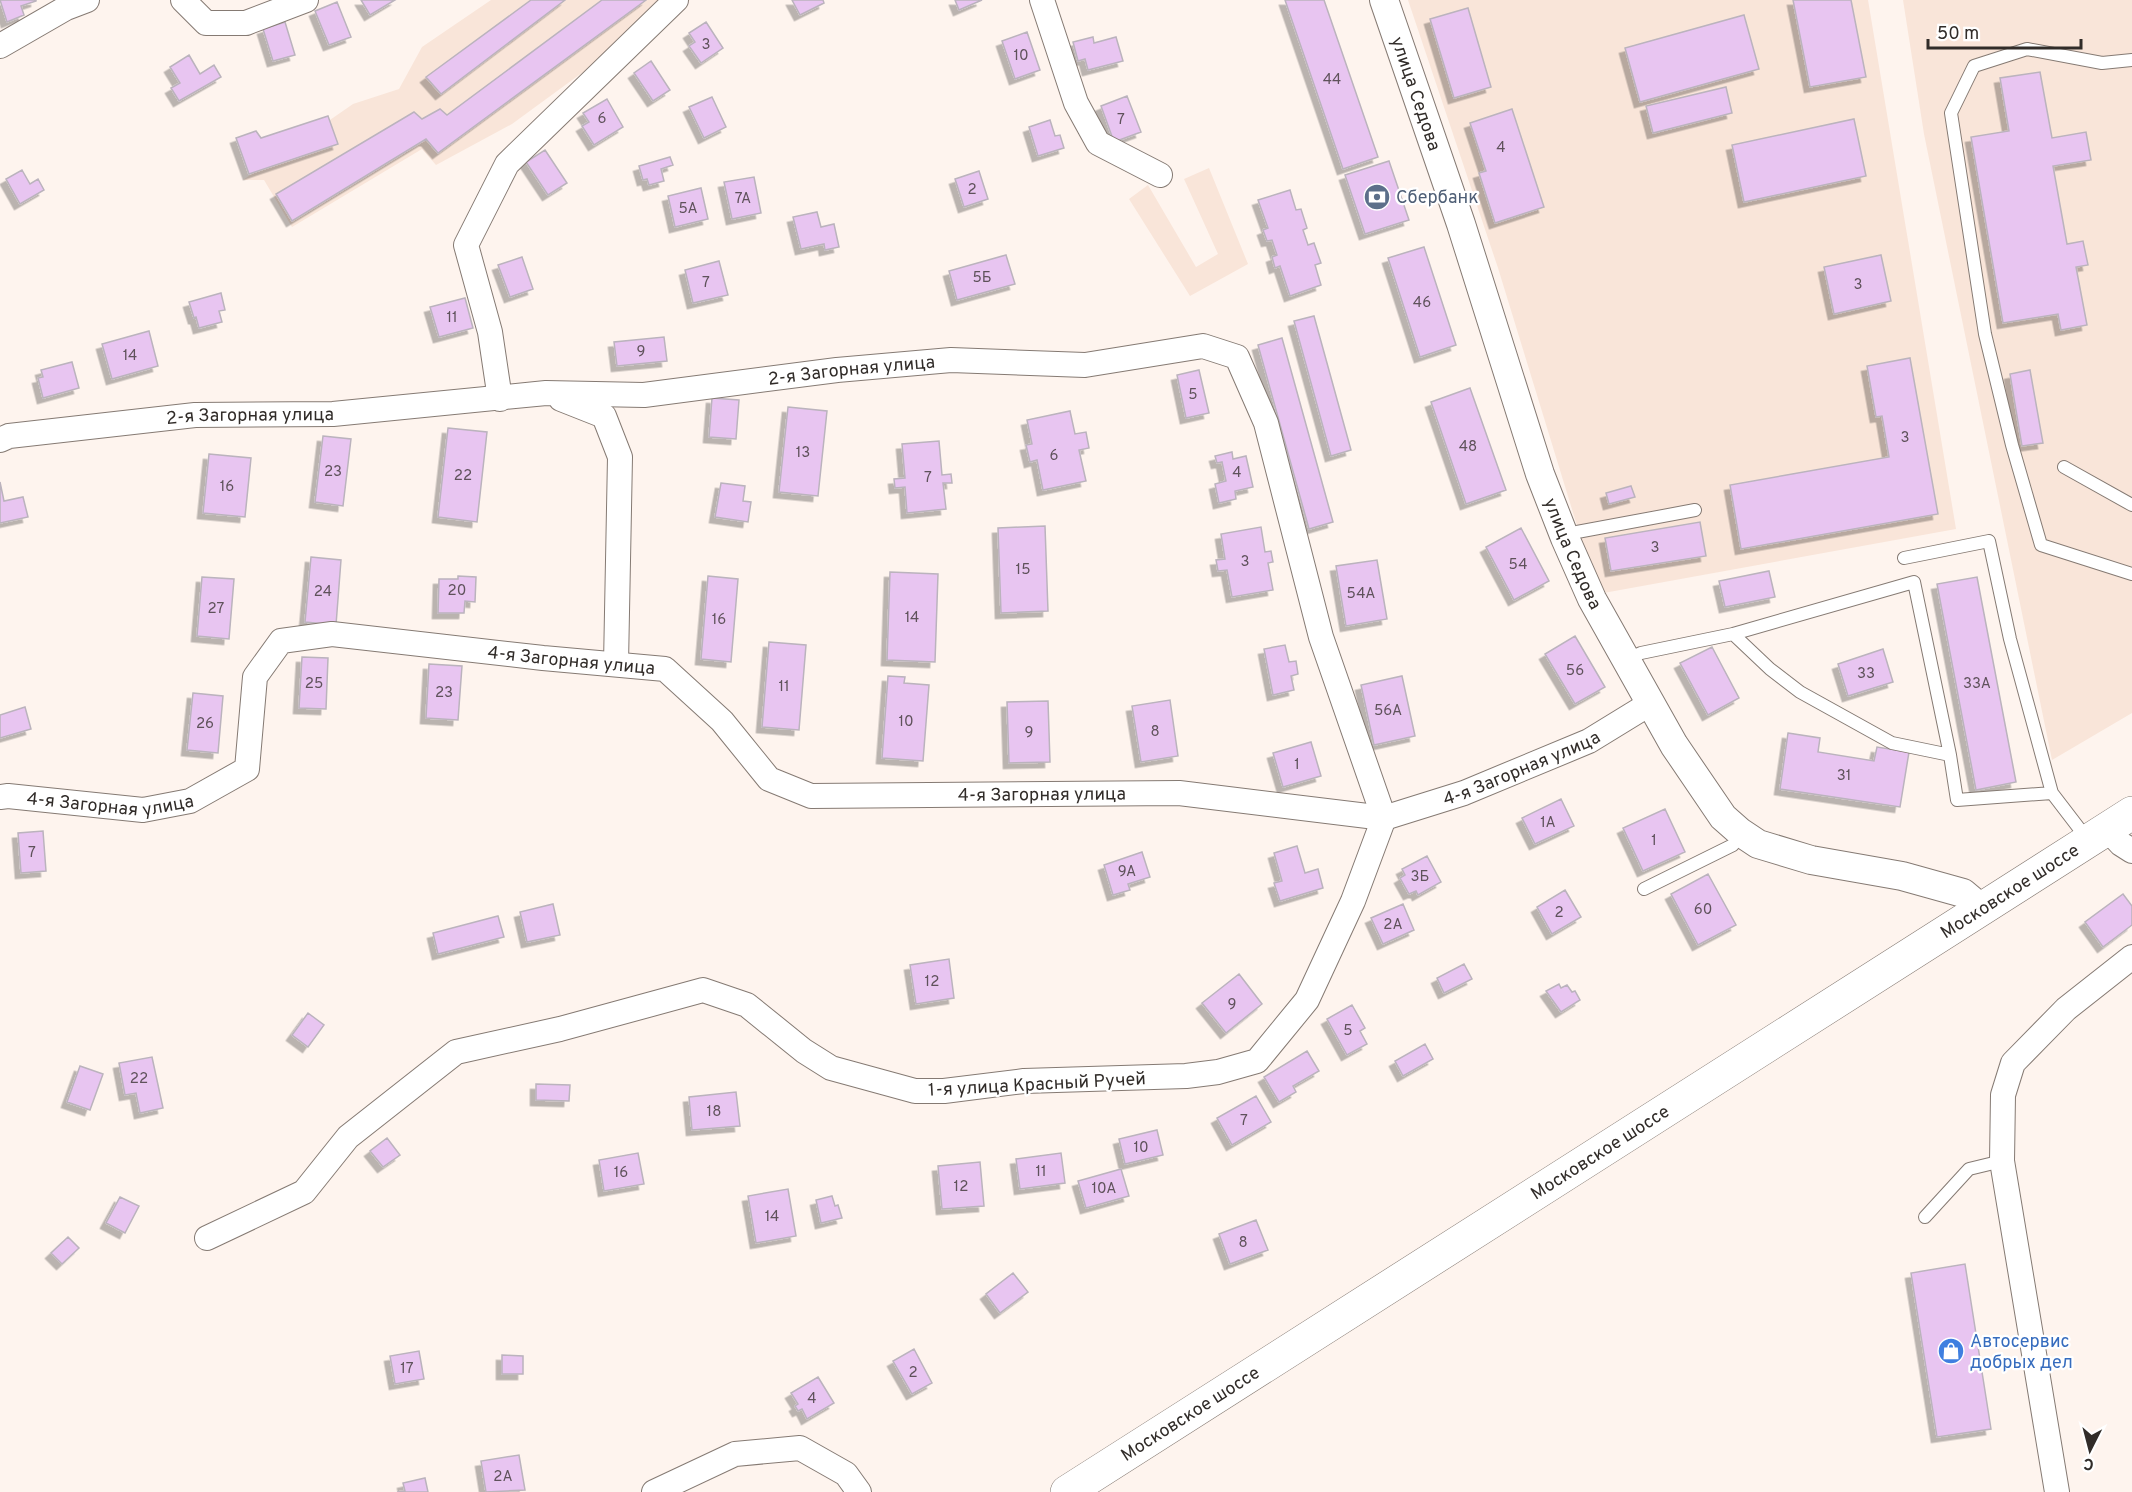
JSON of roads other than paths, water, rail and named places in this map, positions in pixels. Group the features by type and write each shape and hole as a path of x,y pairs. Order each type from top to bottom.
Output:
{"main road":[{"name":"Московское шоссе","path":"1067,1492 2109,828"}],"street":[{"path":"0,45 66,8 87,0"},
{"path":"183,0 206,23 246,23 306,0"},
{"path":"500,399 490,332 466,245 507,164 676,0"},
{"path":"1042,0 1076,103 1098,143 1160,175"},
{"name":"улица Седова","path":"1384,0 1461,224 1540,474 1592,599 1674,745 1723,817 1758,844 1811,860 1902,876 1963,892 1982,909"},
{"name":"2-я Загорная улица","path":"0,440 9,436 195,415 333,414 546,393 644,395 837,370 951,360 1085,365 1203,346 1237,357 1266,423 1321,637 1384,818"},
{"path":"546,393 604,416 620,457 616,664"},
{"name":"4-я Загорная улица","path":"0,797 143,810 190,801 248,770 255,677 281,641 332,634 665,669 722,721 770,779 811,796 1179,793 1384,818 1464,793 1589,741 1651,703"},
{"name":"1-я улица Красный Ручей","path":"207,1238 304,1192 348,1137 456,1052 560,1029 703,990 747,1005 804,1051 831,1068 915,1091 944,1092 1024,1081 1186,1077 1218,1072 1257,1061 1307,1000 1353,901 1384,818"},
{"path":"2109,828 2121,844 2132,851"},
{"path":"2057,1492 2002,1161 2002,1095 2013,1063 2066,1009 2132,957"},
{"path":"654,1492 735,1454 800,1448 846,1474 859,1492"}],"lane":[{"path":"2132,60 2102,63 2027,49 1974,66 1951,113 1985,334 2012,445 2041,545 2132,574"},
{"path":"2064,467 2132,505"},
{"path":"1565,538 1576,532 1695,510"},
{"path":"1904,558 1989,541 2010,639 2052,793"},
{"path":"1627,659 1641,653 1733,634 1914,582 1950,755 1957,800 2052,793 2109,828"},
{"path":"1733,634 1770,669 1800,692 1892,743 1950,755"},
{"path":"1644,889 1733,845 1740,832"},
{"path":"1926,1217 1969,1169 2002,1161"}],"place":[{"name":"Сбербанк","path":"1377,197"},
{"name":"Автосервис добрых дел","path":"1951,1351"}]}
